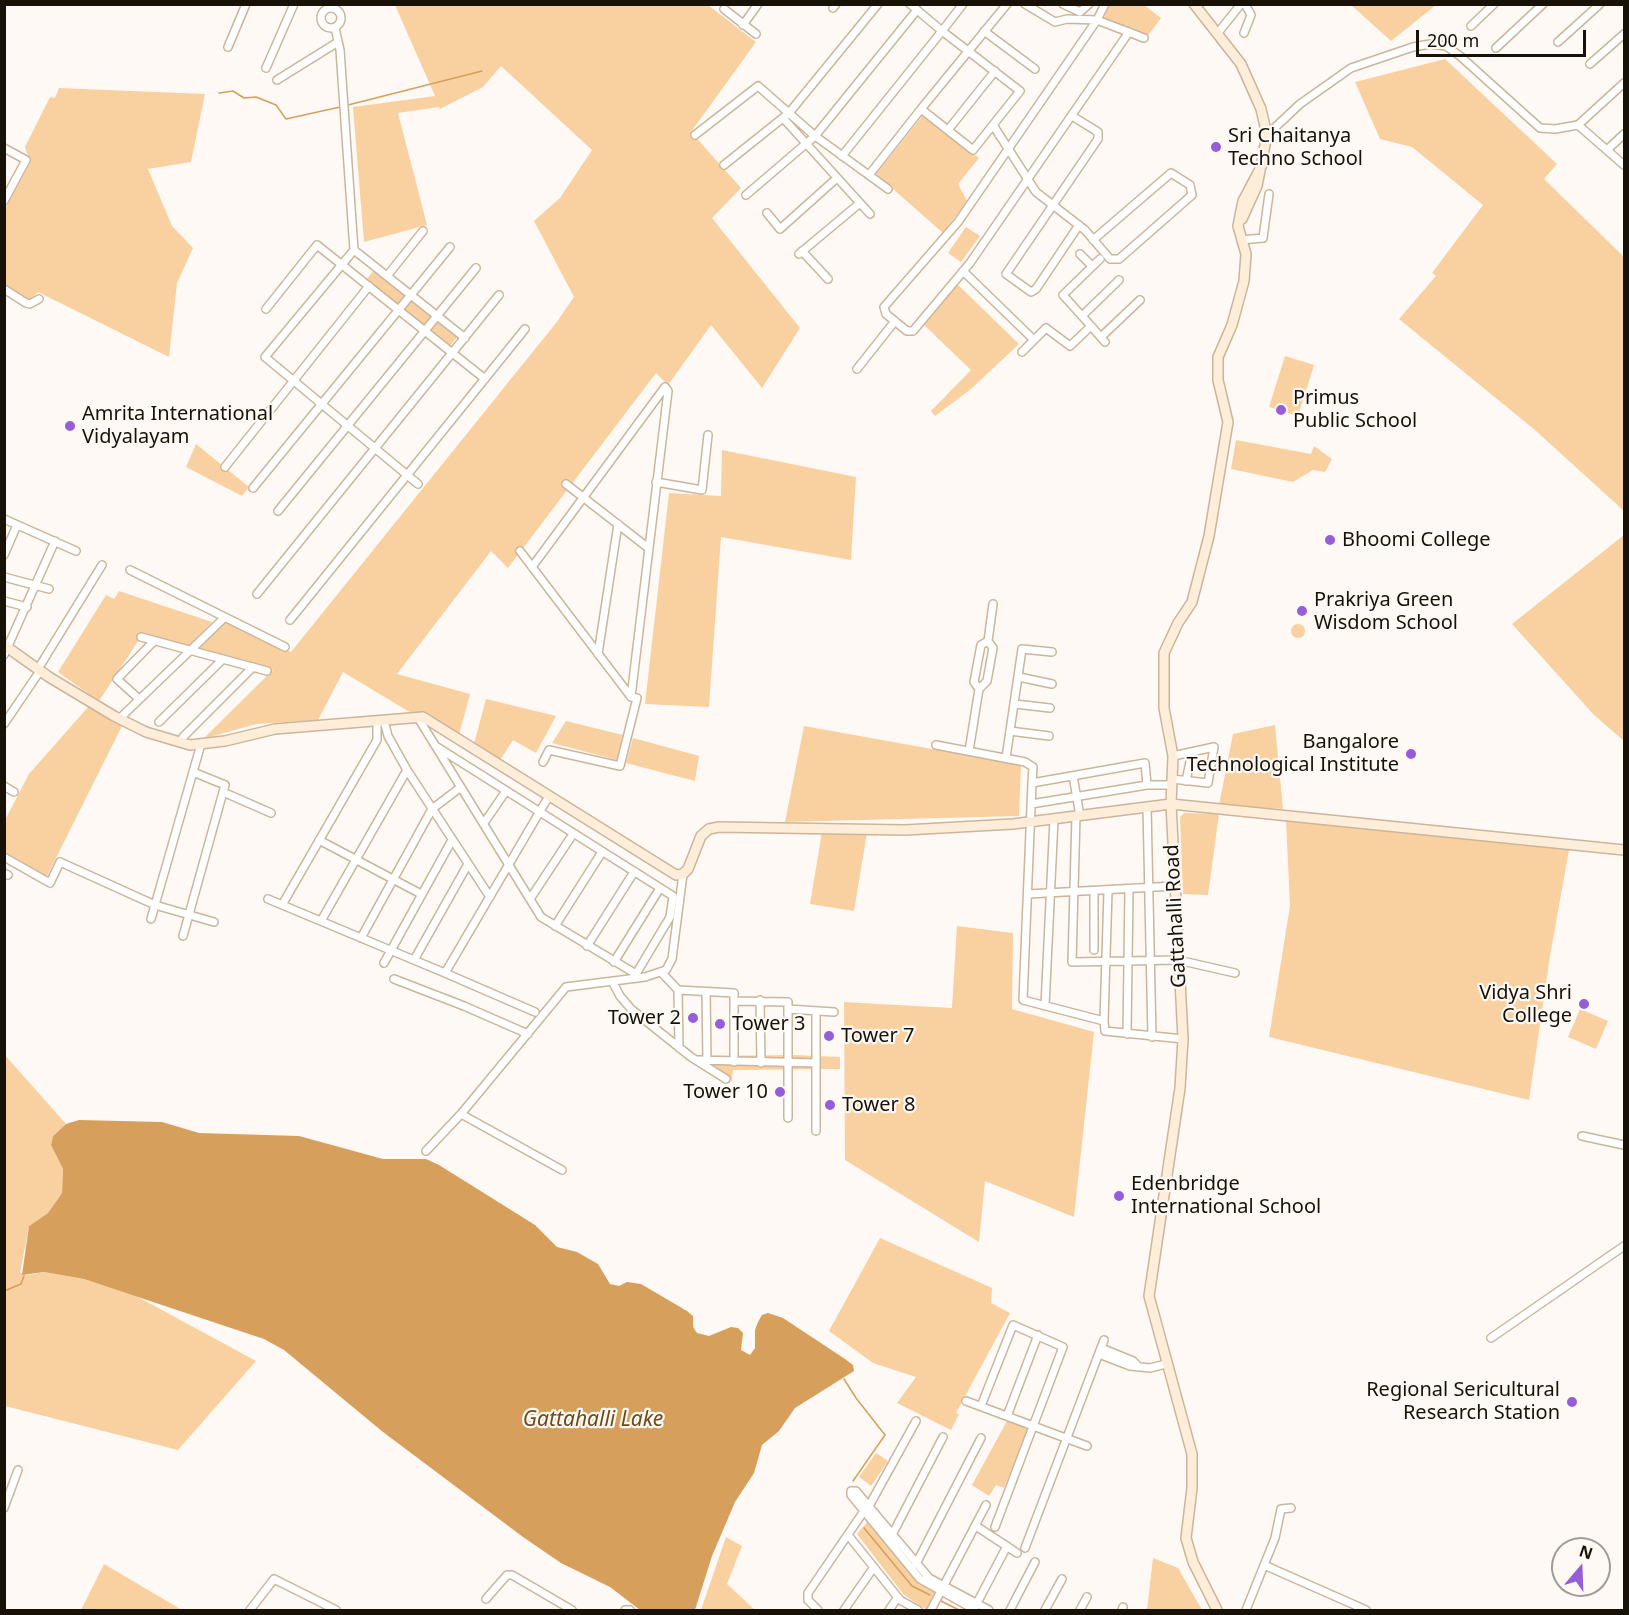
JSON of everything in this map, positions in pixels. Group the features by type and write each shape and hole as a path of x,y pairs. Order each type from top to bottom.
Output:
{"street":[{"path":"228,46 246,4"},
{"path":"266,68 294,4"},
{"path":"743,25 758,4"},
{"path":"724,165 786,116 878,4"},
{"path":"842,156 963,4"},
{"path":"869,175 1007,4"},
{"path":"1025,4 1055,22 1067,19 1098,20 1144,38"},
{"path":"1063,4 1080,12 1089,4"},
{"path":"1105,4 1098,20 958,222 884,307 886,314 907,331 913,330 963,271 1129,32"},
{"path":"1194,4 1233,52 1248,77 1261,109 1267,135"},
{"path":"1217,34 1243,4 1251,15 1244,33"},
{"path":"1471,26 1494,4"},
{"path":"1496,48 1543,4"},
{"path":"1558,42 1600,4"},
{"path":"335,28 328,28 322,24 321,15 326,7 336,9 341,20 335,28 354,250 265,357 418,484"},
{"path":"746,195 815,136 914,7 1020,91 973,150 921,109"},
{"path":"724,9 756,34"},
{"path":"984,31 1035,69"},
{"path":"1590,64 1624,34"},
{"path":"277,80 338,42"},
{"path":"1267,135 1300,104 1351,68 1413,47 1430,44 1446,46 1460,56 1540,128 1555,129 1578,125 1624,83"},
{"path":"948,130 995,71"},
{"path":"695,135 758,86 870,214"},
{"path":"786,116 888,189"},
{"path":"1072,116 1098,132 1099,136 1006,274 1031,292 1036,289 1079,225"},
{"path":"993,125 1036,192 1079,225 1110,259 1119,259 1192,195 1191,185 1171,173 1093,240"},
{"path":"1578,125 1624,165"},
{"path":"1607,150 1624,134"},
{"name":"Gattahalli Road","path":"1218,1611 1193,1562 1186,1538 1192,1488 1192,1454 1149,1296 1180,1088 1183,1039 1171,804 1173,756 1164,708 1164,653 1178,623 1192,602 1209,536 1228,422 1218,380 1218,357 1232,325 1244,281 1246,254 1238,226 1257,186 1267,135"},
{"path":"4,148 26,160 4,201"},
{"path":"767,213 780,229 837,178"},
{"path":"1241,240 1263,238 1269,194"},
{"path":"828,279 800,253 860,203"},
{"path":"387,276 423,231"},
{"path":"266,309 317,244 485,379"},
{"path":"253,488 450,247"},
{"path":"354,250 465,338"},
{"path":"1080,254 1092,266"},
{"path":"1100,259 1063,295 1090,326 1103,339 1140,300"},
{"path":"278,512 476,268"},
{"path":"963,271 1034,340"},
{"path":"1082,316 1119,280"},
{"path":"225,467 369,286"},
{"path":"4,289 26,303 31,304 39,299"},
{"path":"257,594 499,295"},
{"path":"858,369 895,321"},
{"path":"1022,352 1046,328 1070,346 1090,326"},
{"path":"290,620 525,329"},
{"path":"532,567 664,387 668,391 647,547 631,697"},
{"path":"656,482 702,490 708,435"},
{"path":"566,484 647,547"},
{"path":"4,519 76,551"},
{"path":"598,654 618,524"},
{"path":"4,555 17,525"},
{"path":"55,542 6,649 119,719 147,732 190,745 275,729 423,717 676,875 683,874 688,869 701,836 709,829 719,827 905,830 1031,822 1171,804 1325,817 1407,830 1624,850"},
{"path":"520,551 631,697 637,698 620,766 549,750 543,762"},
{"path":"4,724 102,565"},
{"path":"130,570 285,647"},
{"path":"4,577 50,590"},
{"path":"4,601 27,607"},
{"path":"969,751 979,689 987,681 993,648 988,641 993,604"},
{"path":"119,719 224,618"},
{"path":"141,637 267,671"},
{"path":"140,699 117,679 154,641"},
{"path":"979,689 974,682 979,654 981,645 988,641"},
{"path":"1006,758 1022,649 1052,651"},
{"path":"159,722 222,660"},
{"path":"183,737 253,667"},
{"path":"1019,677 1052,684"},
{"path":"1014,704 1050,708"},
{"path":"381,721 407,770 490,897"},
{"path":"282,905 377,740 381,721"},
{"path":"420,721 436,747 510,866 541,917 633,974 670,918 673,896 436,747"},
{"path":"1010,731 1049,736"},
{"path":"151,919 201,744"},
{"path":"936,745 1031,765 1031,822 1023,1000 1104,1020"},
{"path":"1031,804 1172,782 1208,783 1214,747 1173,756"},
{"path":"1186,781 1192,752"},
{"path":"1032,783 1145,763 1147,785"},
{"path":"321,921 407,770"},
{"path":"183,936 225,785 194,772"},
{"path":"1073,776 1078,816 1072,962 1178,960 1235,973"},
{"path":"4,786 14,792"},
{"path":"361,938 432,809 461,787"},
{"path":"484,824 506,791"},
{"path":"223,792 271,813"},
{"path":"445,973 510,866 549,796"},
{"path":"1147,807 1153,960 1152,1037"},
{"path":"1045,1006 1054,819"},
{"path":"530,899 573,834"},
{"path":"319,840 421,894"},
{"path":"384,963 389,949 452,840"},
{"path":"555,926 603,852"},
{"path":"4,856 50,883 60,862 155,905 214,922"},
{"path":"414,960 468,864"},
{"path":"587,946 633,872"},
{"path":"664,975 672,959 683,874"},
{"path":"1028,894 1174,886"},
{"path":"614,962 660,888"},
{"path":"1127,1034 1128,890"},
{"path":"1108,891 1105,1031 1183,1039"},
{"path":"1094,892 1094,950"},
{"path":"268,899 535,1012"},
{"path":"426,1150 461,1114 568,986 664,975"},
{"path":"664,975 678,990 680,1048"},
{"path":"394,979 528,1034"},
{"path":"612,981 631,1009 680,1048 726,1079"},
{"path":"678,990 734,993 734,1062"},
{"path":"706,992 707,1060"},
{"path":"760,1000 761,1063"},
{"path":"734,1001 788,1002 788,1118"},
{"path":"788,1009 834,1012"},
{"path":"816,1011 816,1131"},
{"path":"695,1059 761,1063 816,1063"},
{"path":"461,1114 562,1170"},
{"path":"1582,1136 1624,1145"},
{"path":"1491,1338 1624,1246"},
{"path":"981,1406 1011,1327 1016,1325 1061,1345 1064,1350 995,1527"},
{"path":"1007,1416 1038,1335"},
{"path":"1025,1548 1104,1340"},
{"path":"1100,1351 1150,1368 1166,1364"},
{"path":"966,1401 1087,1446"},
{"path":"818,1611 808,1600 808,1593 867,1509 916,1421"},
{"path":"892,1535 943,1437"},
{"path":"916,1564 981,1438"},
{"path":"4,1508 18,1470"},
{"path":"931,1611 986,1505"},
{"path":"1246,1611 1275,1538 1281,1509 1291,1508"},
{"path":"867,1509 929,1578 943,1589"},
{"path":"867,1509 920,1579 976,1607 989,1611"},
{"path":"976,1526 1017,1553"},
{"path":"848,1535 898,1597 918,1611"},
{"path":"976,1607 1006,1546"},
{"path":"1010,1611 1035,1562"},
{"path":"1264,1565 1366,1611"},
{"path":"844,1611 874,1567"},
{"path":"486,1599 507,1575 512,1575 572,1611"},
{"path":"250,1611 274,1579 336,1611"},
{"path":"1045,1611 1062,1579"},
{"path":"889,1611 898,1597"},
{"path":"1080,1611 1087,1597"}],"shaded area":[{"path":"1109,4 1144,5 1161,18 1147,37 1104,19"},
{"path":"395,5 708,5 756,42 691,132 741,188 712,218 800,328 762,388 711,325 668,385 656,373 508,568 491,551 397,674 470,694 459,735 423,713 413,714 343,672 318,720 256,724 203,739 273,670 196,650 226,622 291,652 556,323 574,297 534,221 560,198 592,150 501,66 483,87 440,109 439,107 398,113 427,225 364,242 353,107 435,96"},
{"path":"1351,5 1436,5 1391,41"},
{"path":"1445,59 1557,164 1544,179 1624,257 1624,511 1535,430 1399,319 1436,276 1432,273 1483,205 1412,147 1380,139 1355,82"},
{"path":"59,88 205,94 191,162 148,169 172,226 193,248 177,283 169,357 38,292 29,301 5,285 5,209 30,163 25,147 50,97 55,98"},
{"path":"924,114 979,158 958,184 967,201 943,233 876,174"},
{"path":"966,227 980,236 961,262 948,253"},
{"path":"375,269 458,336 449,347 366,280"},
{"path":"956,283 1019,344 971,389 935,416 931,411 971,370 923,324"},
{"path":"1285,356 1314,365 1298,416 1269,407"},
{"path":"1236,440 1311,454 1314,446 1332,459 1325,472 1313,470 1293,482 1231,469"},
{"path":"196,444 249,487 242,496 186,467"},
{"path":"722,450 856,477 851,560 721,537 709,707 645,704 669,493 721,496"},
{"path":"1624,535 1624,741 1594,715 1512,624"},
{"path":"119,591 212,622 188,648 142,635 99,701 58,672 106,595 114,599"},
{"path":"1298,624 1303,626 1305,631 1303,636 1298,638 1293,636 1291,631 1293,626"},
{"path":"486,699 556,716 536,753 513,740 500,760 474,744"},
{"path":"89,706 122,726 47,876 5,852 4,822 29,774"},
{"path":"566,721 623,735 617,760 552,743"},
{"path":"1275,725 1283,809 1219,805 1233,734"},
{"path":"804,726 1021,765 1019,816 785,822"},
{"path":"633,738 699,756 695,781 626,763"},
{"path":"1184,813 1219,814 1208,895 1183,894 1180,817"},
{"path":"1286,821 1569,850 1550,956 1529,1100 1269,1037 1290,906"},
{"path":"822,832 867,833 854,911 810,904"},
{"path":"957,926 1013,933 1012,1009 1094,1032 1074,1217 985,1181 979,1242 845,1160 844,1002 952,1008"},
{"path":"1580,1009 1608,1021 1596,1049 1568,1037"},
{"path":"4,1054 66,1124 53,1136 51,1145 63,1169 62,1193 48,1213 29,1226 20,1273 29,1275 44,1272 84,1279 136,1296 256,1361 178,1450 5,1406"},
{"path":"709,1056 840,1057 840,1069 733,1070 732,1081 708,1066"},
{"path":"880,1238 992,1288 991,1303 1010,1313 956,1413 959,1414 951,1430 897,1403 916,1377 873,1363 829,1331"},
{"path":"1008,1419 1029,1428 1004,1488 996,1485 989,1496 972,1485"},
{"path":"876,1453 888,1461 871,1486 859,1477"},
{"path":"869,1520 919,1583 938,1592 927,1610 904,1595 857,1534"},
{"path":"726,1537 742,1546 727,1584 755,1610 701,1610"},
{"path":"1153,1558 1178,1568 1202,1610 1147,1610"},
{"path":"104,1564 182,1610 81,1610"}],"water":[{"name":"Gattahalli Lake","path":"79,1120 162,1122 199,1133 299,1136 383,1159 426,1159 535,1225 557,1247 577,1252 598,1264 610,1284 619,1286 627,1282 641,1284 687,1311 693,1316 693,1327 697,1333 709,1336 731,1327 738,1328 743,1333 741,1350 750,1355 755,1348 755,1330 758,1322 762,1315 768,1313 783,1318 845,1359 853,1365 854,1371 795,1408 779,1431 762,1445 754,1473 735,1502 712,1556 695,1610 640,1610 610,1587 561,1563 523,1537 383,1432 284,1350 264,1339 84,1279 44,1272 22,1275 29,1226 48,1213 62,1193 63,1169 51,1145 53,1136 66,1124"}],"waterway":[{"path":"348,105 482,71"},
{"path":"219,93 233,91 244,98 256,97 276,105 286,119 340,107"},
{"path":"4,1291 21,1284 24,1276"},
{"path":"844,1379 885,1435 853,1481"},
{"path":"864,1528 912,1586 930,1595"},
{"path":"941,1601 959,1610"}],"place":[{"name":"Sri Chaitanya Techno School","path":"1216,147"},
{"name":"Primus Public School","path":"1281,410"},
{"name":"Amrita International Vidyalayam","path":"70,426"},
{"name":"Bhoomi College","path":"1330,540"},
{"name":"Prakriya Green Wisdom School","path":"1302,611"},
{"name":"Bangalore Technological Institute","path":"1411,754"},
{"name":"Vidya Shri College","path":"1584,1004"},
{"name":"Tower 2","path":"693,1018"},
{"name":"Tower 3","path":"720,1024"},
{"name":"Tower 7","path":"829,1036"},
{"name":"Tower 10","path":"780,1092"},
{"name":"Tower 8","path":"830,1105"},
{"name":"Edenbridge International School","path":"1119,1196"},
{"name":"Regional Sericultural Research Station","path":"1572,1402"}]}
